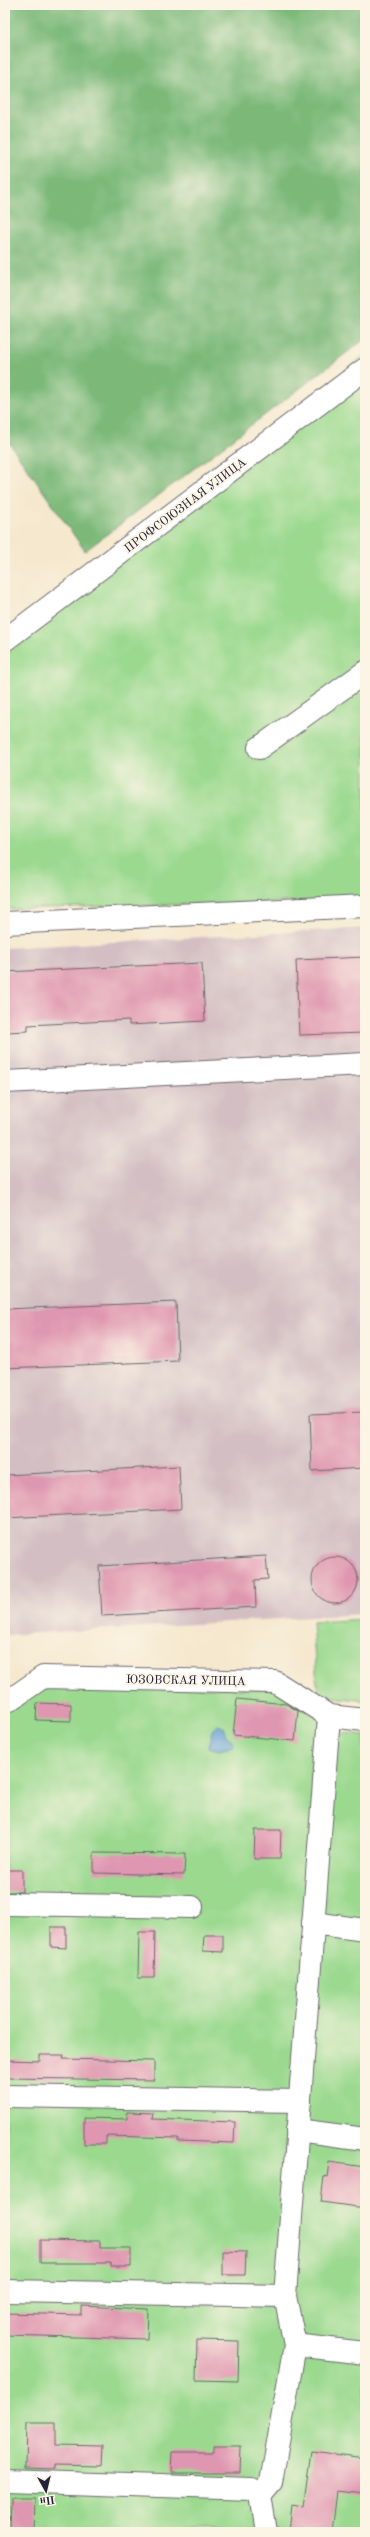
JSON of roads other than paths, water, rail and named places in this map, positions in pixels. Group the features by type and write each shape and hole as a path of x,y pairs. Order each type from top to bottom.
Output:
{"street":[{"name":"ПРОФСОЮЗНАЯ УЛИЦА","path":"5,640 365,370"},
{"path":"259,748 365,672"},
{"path":"5,923 365,906"},
{"path":"5,1082 365,1064"},
{"name":"ЮЗОВСКАЯ УЛИЦА","path":"5,1700 10,1700 43,1677 276,1682 329,1716 365,1720"},
{"path":"5,2481 251,2491 271,2482 295,2345 285,2296 329,1716"},
{"path":"5,1904 192,1907"},
{"path":"313,1923 365,1930"},
{"path":"5,2096 300,2100"},
{"path":"298,2130 365,2139"},
{"path":"5,2291 285,2296"},
{"path":"295,2345 365,2353"},
{"path":"251,2491 266,2532"}],"water":[{"path":"218,1725 223,1727 226,1736 234,1741 232,1747 219,1750 208,1747 212,1731"}]}
